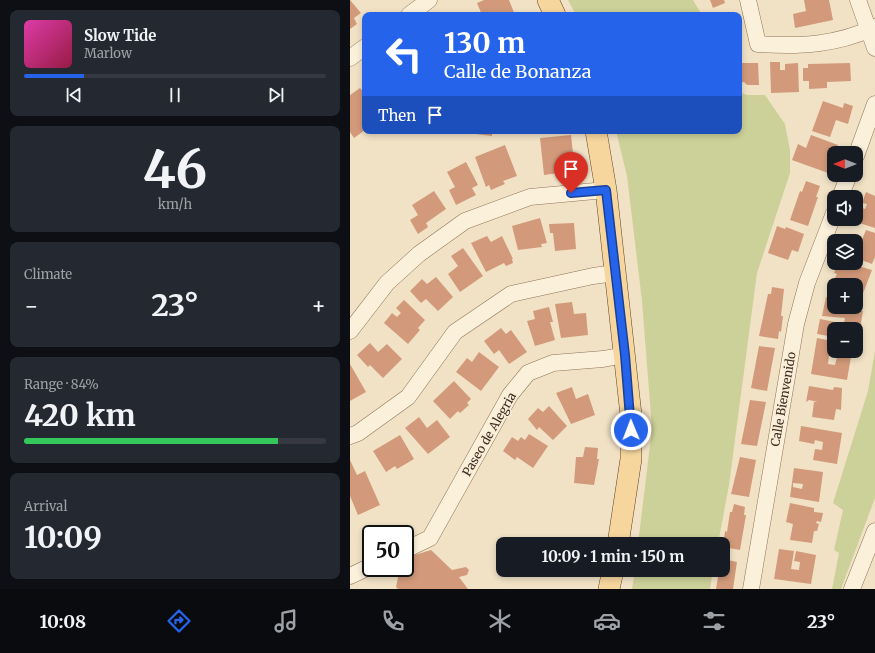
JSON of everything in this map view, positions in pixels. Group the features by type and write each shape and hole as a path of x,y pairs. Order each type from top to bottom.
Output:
{"main road":[{"path":"548,0 554,12"},
{"path":"597,134 606,190 631,415 631,459 619,537"},
{"path":"609,589 612,577"}],"street":[{"path":"413,12 429,0"},
{"path":"748,0 758,44 792,46 831,43 857,36 872,29"},
{"path":"858,0 872,29 875,48"},
{"path":"350,58 362,49"},
{"path":"860,146 875,104"},
{"path":"350,331 387,283 419,254 465,221 530,197 606,190"},
{"name":"Calle Bienvenido","path":"751,589 796,324 807,284 829,226"},
{"path":"350,436 358,433 408,397 455,332 511,294 593,276 615,273"},
{"name":"Paseo de Alegria","path":"414,546 430,538 510,395 528,373 553,363 603,359 625,355"},
{"path":"852,589 869,563 875,530"},
{"path":"350,576 362,570"}],"green space":[{"path":"568,0 693,0 700,12 574,12"},
{"path":"742,93 747,95 765,95 785,124 790,150 790,173 757,273 729,485 719,537 639,537 652,429 642,301 627,176 617,134 742,134"},
{"path":"875,351 875,498 841,589 832,589 839,553 834,550 843,510 833,503 868,391"},
{"path":"634,577 712,577 710,589 632,589"}],"building":[{"path":"350,0 361,13 354,18 357,24 350,29"},
{"path":"484,0 509,0 514,12 481,12 477,3"},
{"path":"710,0 724,0 725,3 713,8"},
{"path":"804,0 829,0 833,20 795,28 793,14 806,11"},
{"path":"770,62 780,62 780,70 785,70 785,64 798,63 799,92 771,93"},
{"path":"742,63 758,63 759,85 747,85 744,82 742,82"},
{"path":"850,63 851,81 827,82 827,88 809,89 809,81 803,81 803,68 808,68 808,64"},
{"path":"360,88 362,90 362,132 354,138 350,132 350,95"},
{"path":"823,101 843,108 844,103 853,106 848,124 836,120 830,137 812,131"},
{"path":"476,134 492,134 492,136"},
{"path":"571,135 575,171 544,175 540,138"},
{"path":"811,135 838,145 827,146 827,173 792,160 798,144 806,148"},
{"path":"505,145 517,176 503,181 505,184 491,190 489,185 486,187 475,157"},
{"path":"466,162 478,185 472,188 476,195 456,205 449,190 455,187 447,172"},
{"path":"806,181 820,186 816,197 818,197 808,226 790,220 800,191 802,192"},
{"path":"434,191 446,209 426,223 428,227 418,234 410,220 418,215 412,205"},
{"path":"866,192 875,196 875,228 863,224 863,208 865,209 867,204 863,203"},
{"path":"540,218 547,243 541,244 542,247 518,250 512,226"},
{"path":"574,223 576,249 555,251 553,233 550,233 549,224"},
{"path":"777,226 785,229 786,227 804,234 798,252 792,250 788,260 768,253"},
{"path":"866,230 875,233 875,257 872,264 863,261 863,237"},
{"path":"487,236 491,242 502,236 513,259 513,263 506,266 504,263 486,272 471,243"},
{"path":"463,248 483,276 460,292 448,274 458,266 451,256"},
{"path":"863,267 872,270 863,293 863,278 835,278 837,274 834,273 835,270 863,270"},
{"path":"436,277 453,297 438,311 426,299 421,303 410,291 422,279 427,284"},
{"path":"772,287 784,289 781,316 783,316 781,332 779,331 778,339 759,336 768,294 771,294"},
{"path":"826,297 827,314 862,314 861,322 844,322 845,318 822,316"},
{"path":"404,300 425,320 418,328 420,330 408,344 384,323 392,313 397,317 401,313 396,308"},
{"path":"572,302 574,314 586,313 588,335 561,338 555,304"},
{"path":"549,307 553,322 550,322 555,340 535,346 527,321 535,319 533,311"},
{"path":"820,319 835,322 827,322 827,336 817,334"},
{"path":"501,328 506,334 511,330 527,352 509,364 499,350 494,354 484,341"},
{"path":"817,338 827,340 828,364 835,365 837,358 851,358 847,380 811,374"},
{"path":"370,343 378,352 387,344 402,359 383,378 370,365 368,367 357,355"},
{"path":"759,346 775,348 767,391 751,388"},
{"path":"479,352 499,367 481,391 456,372 467,358 472,362"},
{"path":"350,364 366,392 350,401"},
{"path":"454,381 471,399 467,403 469,405 460,413 458,411 450,419 433,401"},
{"path":"809,386 833,390 834,387 842,388 841,410 836,409 834,420 812,417 814,402 818,402 809,400 806,402"},
{"path":"572,387 576,399 588,394 595,415 571,424 556,393"},
{"path":"750,400 766,402 757,446 741,444"},
{"path":"549,406 567,426 553,440 539,427 537,430 528,419 538,408 543,412"},
{"path":"419,417 427,428 437,420 450,437 428,454 405,428"},
{"path":"801,426 842,433 837,464 813,460 815,449 822,450 823,442 815,440 814,444 799,441"},
{"path":"529,434 548,446 533,468 517,457 515,460 503,451 512,437 518,441 521,437 525,440"},
{"path":"400,435 414,459 397,469 395,466 386,472 373,451"},
{"path":"585,447 598,448 597,459 599,459 594,485 574,483 576,457 583,457"},
{"path":"740,457 756,460 749,497 731,494"},
{"path":"350,460 357,475 365,471 380,505 358,515 350,496"},
{"path":"794,468 823,472 819,502 790,497","holes":["793,483 803,484 802,489 793,487"]},
{"path":"790,503 814,508 814,512 823,513 821,522 817,521 816,523 819,524 817,531 814,531 812,543 790,540 793,524 786,522"},
{"path":"734,504 745,507 744,515 746,515 740,550 730,548 730,537 724,537 725,531 727,532 730,512 732,512"},
{"path":"779,549 794,551 791,569 799,570 800,562 794,561 796,551 816,555 811,584 774,579"},
{"path":"431,550 452,570 466,567 469,570 467,575 459,577 468,589 398,589 396,587 398,577 414,577 414,555"},
{"path":"730,560 737,562 733,589 716,589 718,577 730,577"}],"route":[{"path":"571,193 606,190 625,355 631,430"}]}
